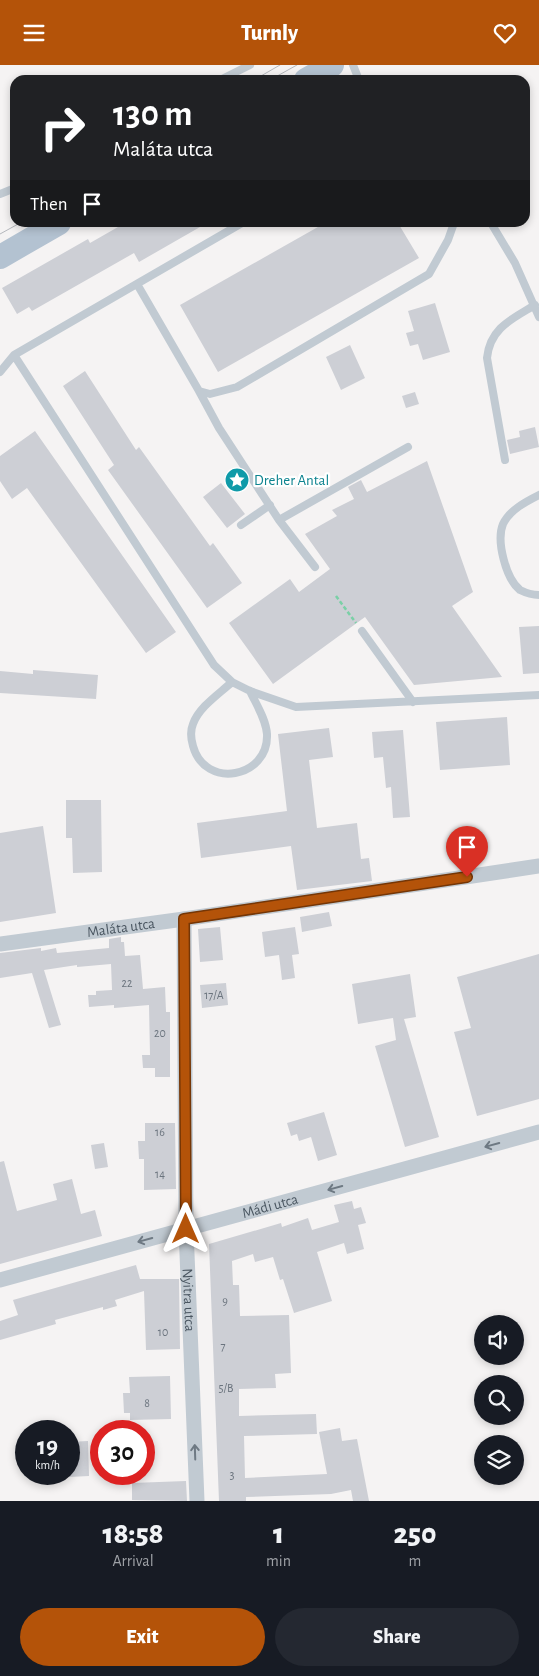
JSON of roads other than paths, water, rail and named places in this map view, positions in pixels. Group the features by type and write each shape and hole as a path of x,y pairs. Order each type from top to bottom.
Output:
{"main road":[{"path":"0,257 52,227"}],"street":[{"name":"Maláta utca","path":"0,945 539,866"},
{"name":"Nyitra utca","path":"184,919 186,1229 197,1501"},
{"name":"Mádi utca","path":"0,1280 539,1132"}],"lane":[{"path":"230,75 250,65"},
{"path":"1,369 14,355 235,227"},
{"path":"199,391 210,393 237,387 429,274 448,240 453,227"},
{"path":"492,227 515,263 539,317"},
{"path":"137,284 219,428 279,519 315,567"},
{"path":"505,460 487,358 488,348 491,339 506,323 534,305"},
{"path":"14,355 214,665 232,682 250,691 296,707 539,695"},
{"path":"279,519 408,447"},
{"path":"539,495 512,512 503,525 500,537 506,567 513,582 521,590 533,595 539,595"},
{"path":"241,525 270,505"},
{"path":"362,631 413,702"},
{"path":"232,682 200,711 193,724 191,739 195,753 204,765 217,773 232,774 246,770 258,761 265,748 267,733 263,719 250,691"}],"tram line":[{"path":"263,75 280,65"},
{"path":"279,75 297,65"},
{"path":"0,234 13,227"}],"place":[{"name":"Dreher Antal","path":"237,480"}]}
